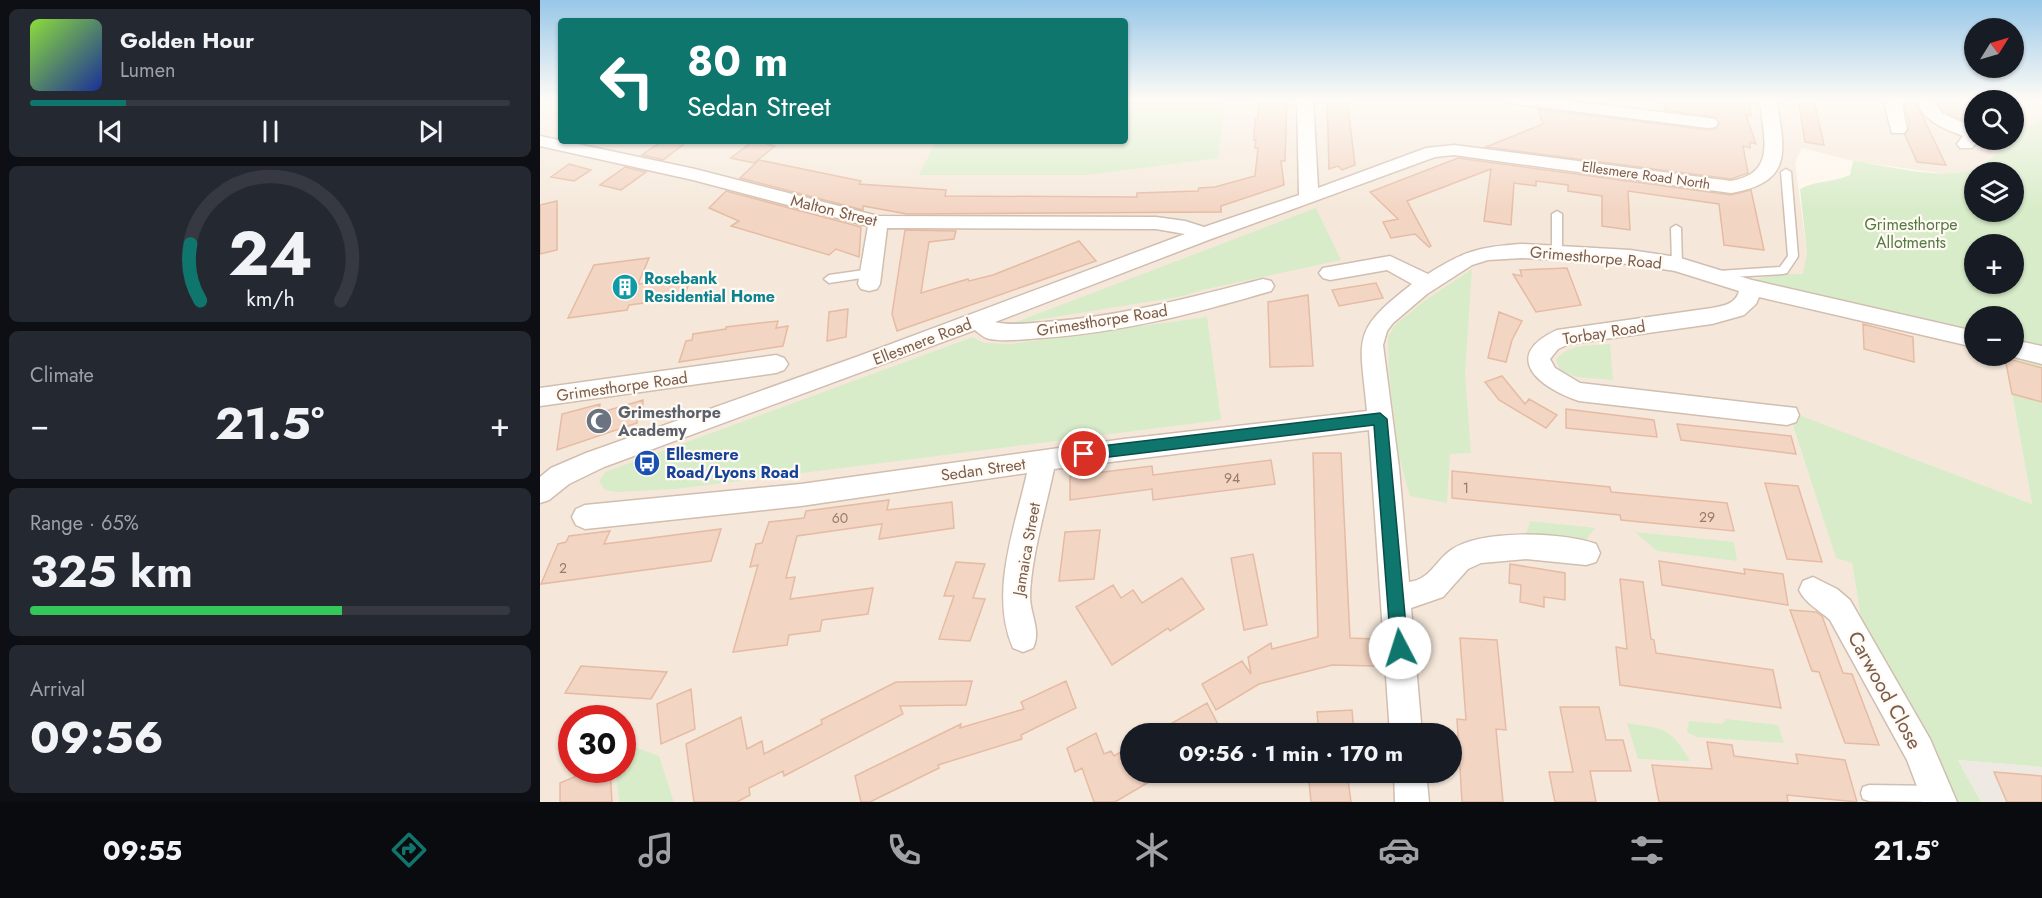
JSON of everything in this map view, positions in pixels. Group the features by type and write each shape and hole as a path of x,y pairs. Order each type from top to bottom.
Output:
{"street":[{"path":"1307,136 1309,198"},
{"name":"Ellesmere Road North","path":"1309,198 1443,150 1731,187 1743,186 1762,177 1771,168 1775,154 1773,136"},
{"name":"Malton Street","path":"540,141 695,175 878,222 1156,223 1185,227 1204,234"},
{"name":"Ellesmere Road","path":"540,492 560,476 595,460 978,320 1204,234 1309,198"},
{"path":"870,278 878,222"},
{"name":"Grimesthorpe Road","path":"1405,723 1372,345 1376,329 1385,317 1428,283 1465,260 1486,253 1557,252 1630,257 1677,264 1750,287 1964,337"},
{"path":"1330,273 1390,263 1428,283"},
{"name":"Grimesthorpe Road","path":"978,320 991,331 1041,331 1157,314 1263,286"},
{"name":"Torbay Road","path":"1750,287 1748,299 1736,310 1712,316 1565,336 1553,340 1541,352 1538,360 1540,368 1545,376 1554,383 1579,392 1787,415"},
{"path":"2024,351 2042,355"},
{"name":"Grimesthorpe Road","path":"540,397 776,364"},
{"name":"Sedan Street","path":"585,516 801,495 1043,460 1380,419"},
{"name":"Jamaica Street","path":"1023,638 1016,599 1019,571 1043,460"},
{"path":"1395,596 1422,594 1439,584 1448,569 1466,555 1499,547 1586,553"},
{"name":"Carwood Close","path":"1813,590 1827,598 1840,610 1919,750 1938,798"},
{"path":"1411,783 1412,802"}],"lane":[{"path":"1712,276 1783,270 1793,256 1786,172"},
{"path":"1557,214 1557,252"},
{"path":"1676,228 1677,264"},
{"path":"829,279 870,278"},
{"path":"1869,793 1938,798"}],"shaded area":[{"path":"540,136 558,136 558,144 1128,144 1128,136 1964,136 1964,150 2003,150 1986,162 1964,162 1964,172 1947,174 1853,161 1802,148 1795,163 1807,253 1806,267 1803,274 1778,274 1751,281 1964,340 1964,366 2007,366 2032,504 1788,412 1836,557 1852,563 1861,619 1936,757 1953,802 674,802 658,756 636,747 636,705 558,705 558,783 617,783 619,802 540,802"},
{"path":"1958,760 2042,767 2042,802 1981,802"}],"green space":[{"path":"1128,136 1221,136 1218,158 1088,175 919,175 934,144 1128,144"},
{"name":"Grimesthorpe Allotments","path":"2024,136 2042,136 2042,345 2024,341 2024,306 1964,306 1964,328 1751,280 1778,274 1803,274 1807,253 1800,189 1850,175 1853,161 1916,172 1964,171 1964,222 2024,222 2024,162 1985,162 2001,150 2024,150"},
{"path":"1316,208 1341,260 1178,297 1011,324"},
{"path":"1472,269 1465,372 1471,453 1450,454 1447,503 1410,496 1399,457 1389,374 1388,337 1395,325 1423,302"},
{"path":"1207,317 1221,420 676,489 617,492 605,490 599,481 605,472 973,337 984,343 1011,344"},
{"path":"1610,344 1613,380 1577,377 1560,370 1556,360 1567,351 1580,346"},
{"path":"2024,358 2042,360 2042,767 1958,760 1981,802 1953,802 1936,757 1861,619 1852,563 1836,558 1788,411 2032,504 2007,366 2024,366"},
{"path":"1530,521 1595,528 1583,544 1524,541"},
{"path":"1635,532 1734,542 1737,561 1657,551"},
{"path":"1726,719 1778,725 1784,743 1696,737 1687,732 1689,721 1722,724"},
{"path":"1627,723 1665,731 1677,741 1690,761 1638,759"},
{"path":"636,747 659,756 674,802 619,802 617,783 636,783"}],"building":[{"path":"1254,136 1286,136 1285,161 1281,161 1284,185 1221,206 1221,212 907,214 863,206 863,210 740,178 759,160 861,181 859,184 946,190 945,196 1137,197 1137,193 1198,191 1199,188 1215,187 1255,176 1258,148 1255,148 1256,139 1254,140"},
{"path":"1328,136 1352,136 1355,165 1342,170 1338,166 1329,169"},
{"path":"1512,136 1753,136 1756,144 1750,142 1750,148 1743,146 1748,173 1731,179 1486,147"},
{"path":"1804,136 1822,136 1824,145 1805,142"},
{"path":"1906,136 1932,136 1946,165 1917,162"},
{"path":"658,144 684,144 663,160 642,155"},
{"path":"749,144 775,146 754,163 731,158"},
{"path":"1458,158 1731,195 1751,190 1764,250 1724,245 1719,204 1628,191 1630,230 1602,226 1602,196 1568,191 1568,185 1536,181 1536,186 1514,183 1511,225 1484,221 1491,169 1407,201 1431,246 1429,247 1415,234 1391,238 1383,222 1398,219 1370,192"},
{"path":"569,164 591,170 574,181 551,177"},
{"path":"625,167 646,172 621,190 600,185"},
{"path":"726,191 861,227 859,257 836,249 829,255 731,226 739,221 709,208"},
{"path":"557,201 557,250 540,254 540,205"},
{"path":"905,230 956,231 954,239 929,242 921,293 968,279 969,281 993,275 1079,241 1096,261 897,331 892,314"},
{"path":"649,258 638,284 691,277 684,298 629,305 627,310 568,318 594,265"},
{"path":"1567,268 1581,305 1536,312 1513,274 1522,276 1520,270"},
{"path":"1376,283 1383,298 1339,306 1332,290"},
{"path":"1308,295 1313,366 1270,367 1268,302"},
{"path":"848,309 846,337 827,341 829,312"},
{"path":"1499,312 1522,321 1512,340 1506,362 1488,358"},
{"path":"778,321 776,328 788,326 783,346 679,362 686,341 692,340 693,334 726,329 726,327"},
{"path":"1863,324 1913,337 1914,362 1864,349"},
{"path":"2024,363 2042,368 2042,402 2012,394 2007,366 2024,366"},
{"path":"1502,376 1525,404 1529,399 1557,415 1546,428 1499,400 1485,382"},
{"name":"Grimesthorpe Academy","path":"643,400 642,418 637,419 637,423 557,450 562,414 600,404 599,413"},
{"path":"1566,409 1654,420 1657,437 1566,428"},
{"path":"1677,424 1791,436 1796,454 1681,440"},
{"path":"1313,453 1341,453 1350,638 1374,639 1375,666 1332,665 1259,684 1216,710 1202,684 1242,661 1251,674 1248,657 1271,643 1272,649 1318,637"},
{"path":"1271,460 1275,484 1153,500 1152,489 1070,500 1070,476 1152,466 1153,475"},
{"path":"1452,471 1610,487 1611,492 1727,503 1734,531 1621,520 1620,515 1452,498"},
{"path":"1765,483 1798,486 1822,562 1787,559"},
{"path":"889,500 887,510 952,502 954,528 879,539 882,524 797,536 786,578 795,577 790,599 873,588 868,614 822,620 820,631 789,635 787,645 733,652 758,565 750,567 756,544 762,543 769,522 804,518 806,511"},
{"path":"721,529 711,561 541,584 558,544 566,542 569,536 610,531 604,544"},
{"path":"1100,530 1094,579 1059,581 1065,532"},
{"path":"1253,554 1267,625 1244,630 1231,558"},
{"path":"1659,561 1745,574 1744,569 1783,574 1788,605 1662,585"},
{"path":"956,562 985,564 973,598 985,599 970,641 939,639 954,596 944,596"},
{"path":"1510,564 1565,573 1565,600 1544,597 1544,607 1520,602 1521,585 1509,583"},
{"path":"1182,578 1204,609 1170,631 1168,628 1112,665 1076,607 1113,585 1121,598 1133,590 1142,603"},
{"path":"1620,579 1643,582 1651,639 1654,640 1656,653 1773,670 1781,708 1620,685 1616,647 1627,649"},
{"path":"1790,610 1816,612 1822,616 1843,673 1852,674 1879,745 1845,743 1819,672 1812,671"},
{"path":"1460,638 1497,640 1506,730 1496,729 1503,802 1462,802 1462,723 1457,723 1457,719 1466,720"},
{"path":"581,666 667,672 651,699 565,693"},
{"path":"972,681 966,705 900,706 903,714 784,776 783,771 749,788 750,795 737,802 694,802 686,744 741,717 747,749 762,741 764,754 822,724 821,720 896,682"},
{"path":"1066,681 1076,708 1021,735 1022,739 938,765 939,768 870,802 861,802 855,776 961,724 960,728 1024,709 1021,702"},
{"path":"691,689 695,729 661,744 657,704"},
{"path":"1207,703 1217,723 1172,723"},
{"path":"1560,707 1599,707 1606,740 1623,740 1631,771 1590,771 1596,802 1555,802 1549,772 1573,772"},
{"path":"1352,710 1353,723 1318,723 1317,712"},
{"path":"1096,733 1104,754 1111,751 1114,756 1120,752 1120,783 1147,783 1115,802 1094,802 1082,768 1075,772 1067,748"},
{"path":"1707,742 1732,745 1734,756 1798,764 1796,754 1845,760 1857,802 1787,795 1788,802 1659,802 1652,765 1712,769"},
{"path":"1994,772 2042,776 2042,802 2007,802"},
{"path":"560,783 611,783 612,802 560,802"},
{"path":"1309,783 1348,783 1351,802 1311,802"}],"place":[{"name":"Rosebank Residential Home","path":"625,287"},
{"name":"Grimesthorpe Academy","path":"599,421"},
{"name":"Ellesmere Road/Lyons Road","path":"647,463"}],"route":[{"path":"1084,454 1380,419 1400,648"}]}
